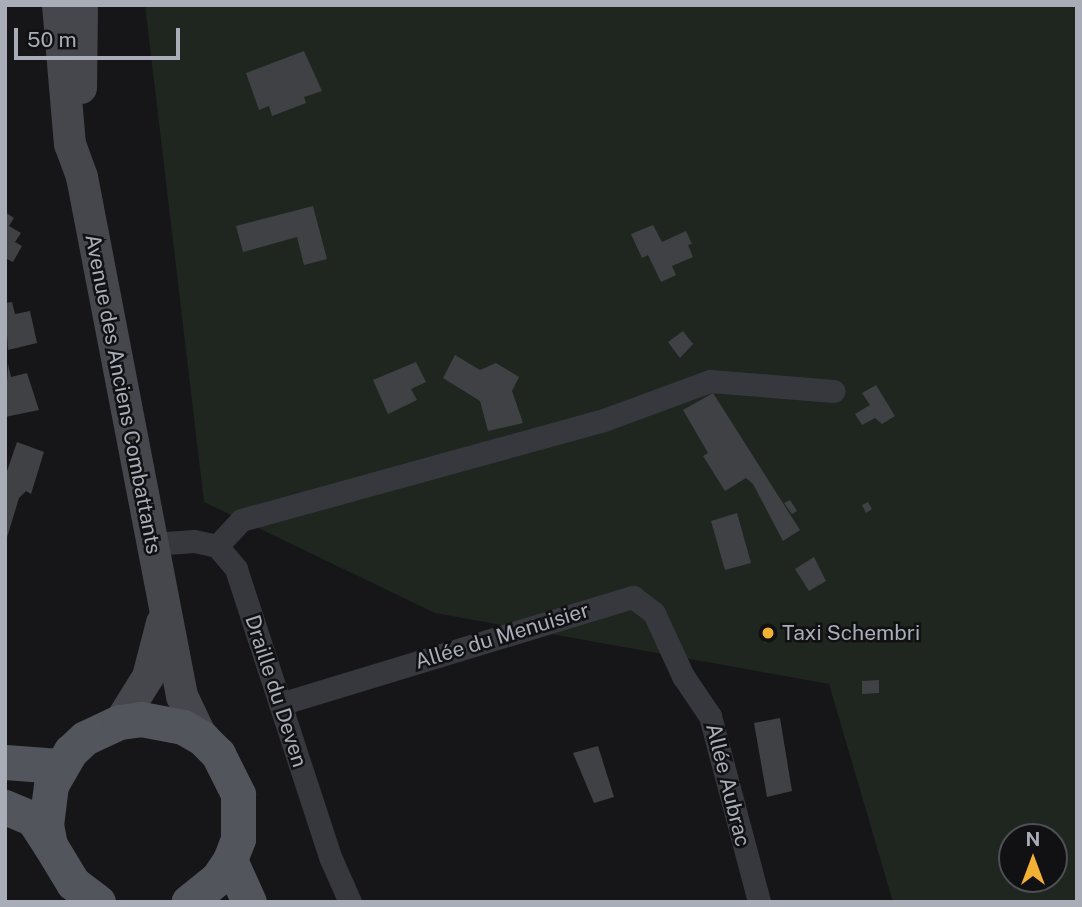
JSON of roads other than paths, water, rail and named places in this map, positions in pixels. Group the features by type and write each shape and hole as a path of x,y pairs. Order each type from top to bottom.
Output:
{"main road":[{"name":"Avenue des Anciens Combattants","path":"58,5 70,144 82,177 182,696 202,738"},
{"name":"Avenue des Anciens Combattants","path":"82,5 82,177"},
{"name":"Avenue des Anciens Combattants","path":"120,722 148,677 164,611"},
{"path":"50,845 46,805 60,766 85,738 120,722 162,720 202,738 218,754 238,794 238,839 230,860 218,878 188,902"},
{"path":"5,762 60,766"},
{"path":"5,807 33,819 82,895"},
{"path":"230,860 250,902"}],"street":[{"path":"152,544 194,541 217,546 241,520 601,421 710,381 834,391"},
{"name":"Draille du Deven","path":"217,546 236,569 331,859 350,902"},
{"name":"Allée du Menuisier","path":"280,704 633,597 654,613 682,676"},
{"name":"Allée Aubrac","path":"682,676 710,716 758,902"}],"place":[{"name":"Taxi Schembri","path":"768,633"}]}
